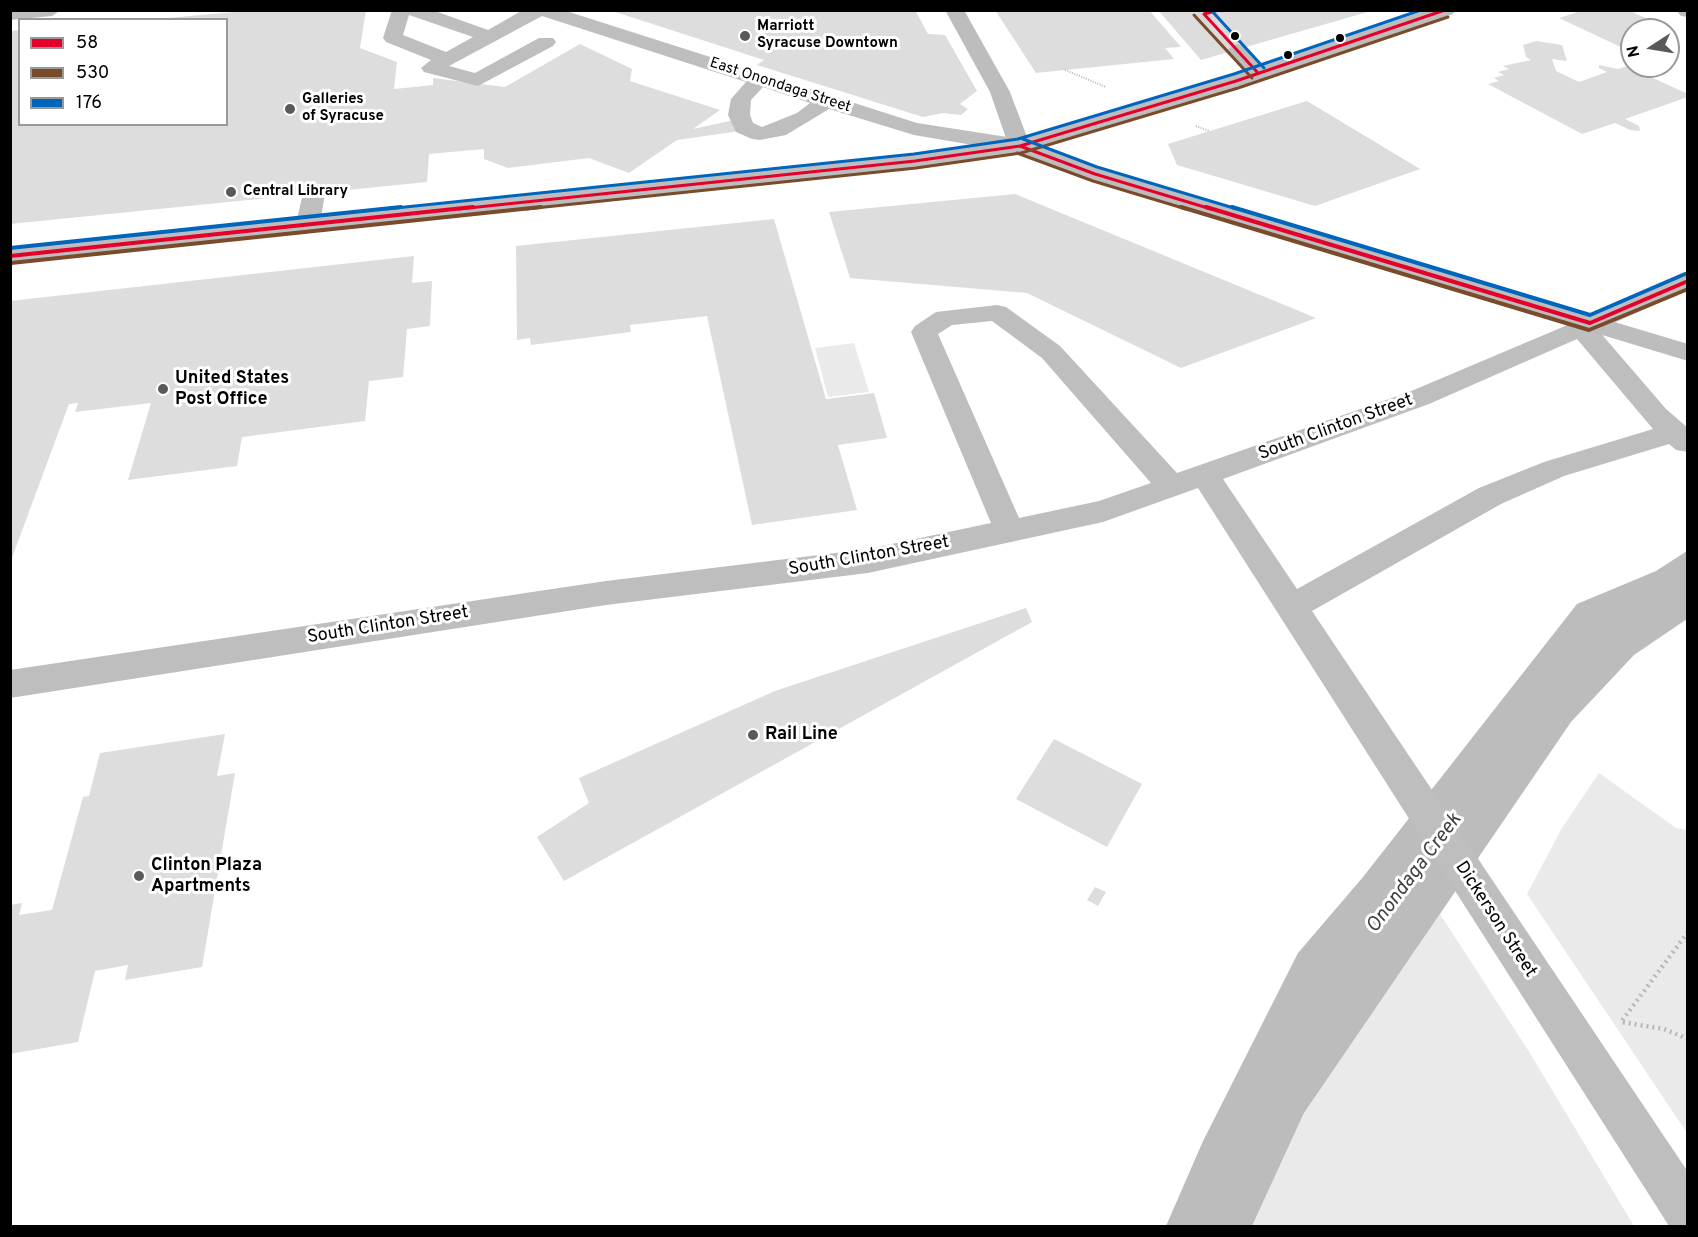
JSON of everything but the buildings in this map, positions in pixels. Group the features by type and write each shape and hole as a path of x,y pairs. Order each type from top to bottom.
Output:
{"main road":[{"path":"954,10 1000,92 1020,147"},
{"path":"10,256 903,162 1020,147 1258,73 1446,10"},
{"path":"1020,147 1095,174 1585,325 1688,353"}],"street":[{"path":"10,14 52,10"},
{"path":"401,10 393,38 447,59"},
{"path":"412,10 488,36"},
{"path":"540,10 432,68 478,80 546,42"},
{"name":"East Onondaga Street","path":"540,10 914,129 1020,147"},
{"path":"1237,50 1258,73"},
{"path":"760,79 741,99 739,115 744,127 760,134 778,130 804,117 826,101"},
{"path":"308,224 314,193"},
{"name":"South Clinton Street","path":"10,684 595,595 868,561 1103,511 1419,398 1688,281"},
{"path":"1011,531 924,332 945,318 996,313 1051,352 1172,487"},
{"path":"1585,325 1656,416 1681,438"},
{"path":"1293,606 1490,496 1554,469 1681,438"},
{"name":"Dickerson Street","path":"1205,475 1293,606 1503,933 1688,1214"}],"path":[{"path":"1688,932 1621,1022 1664,1029 1688,1039"}],"shaded area":[{"path":"854,343 869,392 828,397 815,348"},
{"path":"1599,773 1676,828 1687,830 1687,1133 1527,894 1562,828"},
{"path":"1440,914 1528,1050 1634,1226 1252,1226 1304,1113"}],"water":[{"name":"Onondaga Creek","path":"1687,551 1687,619 1634,655 1571,722 1304,1113 1252,1226 1166,1226 1203,1141 1298,953 1363,877 1577,604 1656,571"}],"tunnel":[{"path":"1200,10 1237,50"}],"transit line":[{"name":"176","path":"1211,10 1264,68"},
{"name":"58","path":"1219,10 1204,14 1258,73"},
{"name":"176","path":"10,248 914,154 1018,139 1234,74 1421,10"},
{"name":"58","path":"10,256 915,161 1020,146 1236,81 1445,10"},
{"name":"530","path":"1194,15 1252,78"},
{"name":"530","path":"11,263 916,168 1021,153 1238,88 1448,17"},
{"name":"176","path":"1023,139 1097,167 1590,315 1685,274"},
{"name":"58","path":"1020,146 1095,174 1590,323 1688,281"},
{"name":"530","path":"1017,153 1093,181 1589,330 1688,289"}],"place":[{"name":"Marriott Syracuse Downtown","path":"745,36"},
{"name":"Galleries of Syracuse","path":"290,109"},
{"name":"Central Library","path":"231,192"},
{"name":"United States Post Office","path":"163,389"},
{"name":"Rail Line","path":"753,735"},
{"name":"Clinton Plaza Apartments","path":"139,876"}]}
